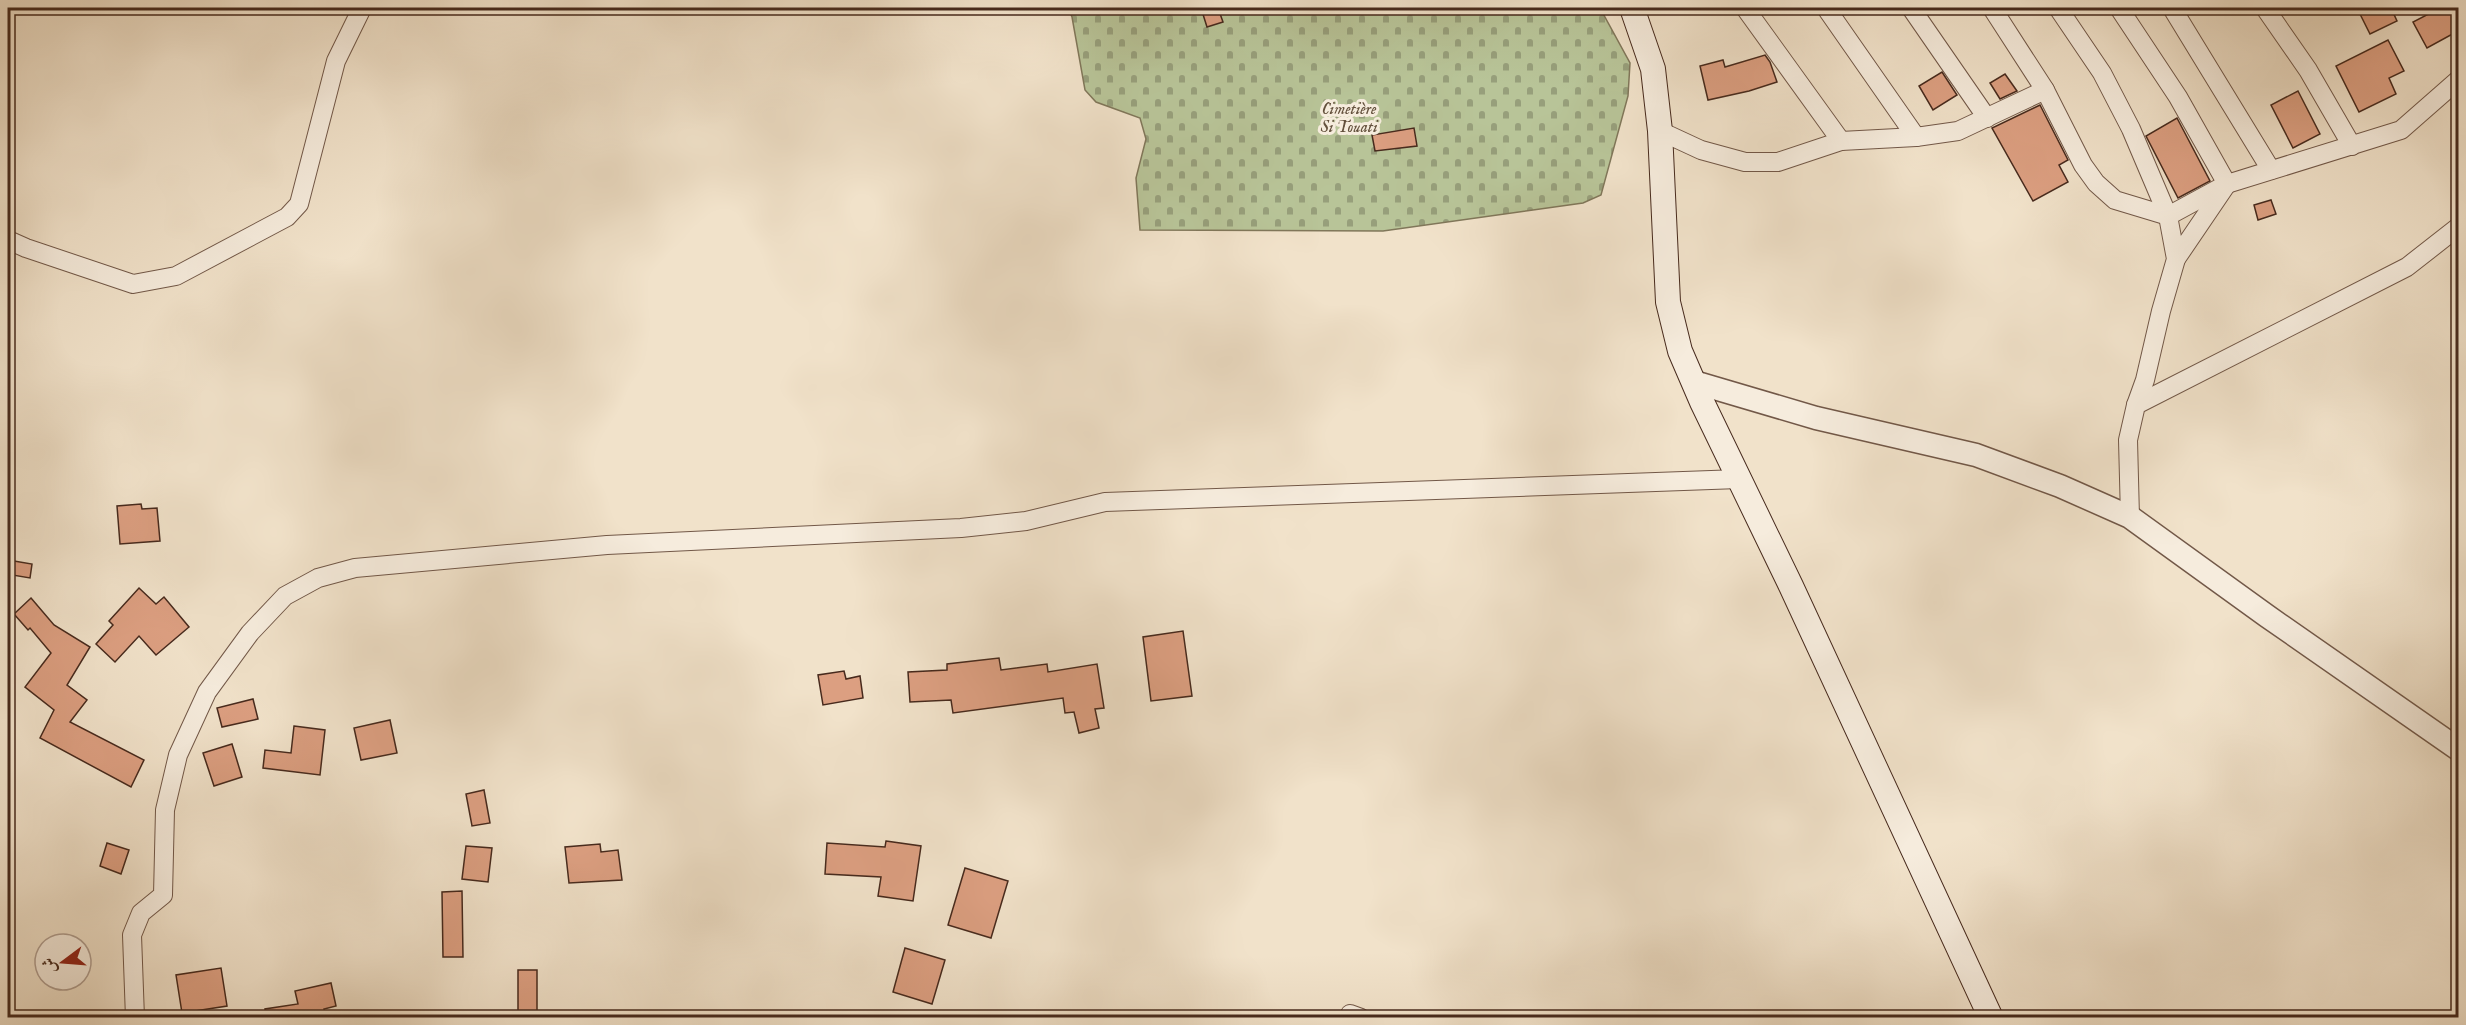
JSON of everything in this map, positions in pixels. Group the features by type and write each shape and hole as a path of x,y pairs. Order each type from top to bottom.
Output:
{"main road":[{"path":"1632,8 1653,69 1660,131 1668,302 1680,351 1991,1017"}],"street":[{"path":"8,240 133,284 176,276 286,217 299,204 336,61 362,8"},
{"path":"1745,8 1841,141"},
{"path":"1826,8 1916,137"},
{"path":"1911,8 1987,118"},
{"path":"1992,8 2045,90 2083,165 2096,183 2115,200 2168,216 2227,183 2401,130 2458,80"},
{"path":"2058,8 2102,74 2131,129 2168,216 2176,260"},
{"path":"2119,8 2178,97 2227,183"},
{"path":"2172,8 2271,170"},
{"path":"2265,8 2308,70 2352,146"},
{"path":"1660,131 1701,150 1745,162 1778,162 1841,141 1916,137 1958,131 2045,90"},
{"path":"2130,517 2128,440 2161,311 2176,260 2227,183"},
{"path":"2136,405 2407,267 2458,227"},
{"path":"1694,382 1816,418 1976,455 2060,486 2130,517 2458,749"},
{"path":"135,1017 132,935 141,913 163,895 165,810 178,755 207,692 250,633 285,596 318,578 355,568 607,545 961,528 1026,520 1105,502 1739,480"}],"green space":[{"name":"Cimetière Si Touati","path":"1068,8 1600,8 1630,63 1628,96 1601,195 1583,203 1383,231 1140,230 1136,178 1146,139 1140,118 1096,102 1085,90 1072,17"}],"building":[{"path":"1201,8 1218,8 1223,22 1207,27"},
{"path":"2357,8 2391,8 2397,21 2370,34"},
{"path":"2440,8 2454,8 2458,17 2458,31 2427,48 2413,22"},
{"path":"2388,40 2404,71 2389,78 2396,94 2359,112 2336,66"},
{"path":"1765,55 1777,82 1708,100 1700,66 1723,60 1725,67"},
{"path":"1942,72 1957,95 1933,110 1919,86"},
{"path":"2005,74 2017,91 2000,99 1990,83"},
{"path":"2298,91 2320,134 2293,148 2271,105"},
{"path":"2040,105 2068,160 2059,165 2068,182 2033,201 1992,128"},
{"path":"2177,118 2210,181 2178,198 2146,136"},
{"path":"1414,128 1417,146 1375,151 1372,135"},
{"path":"2271,200 2276,214 2258,220 2254,205"},
{"path":"141,504 142,509 157,508 160,541 120,544 117,506"},
{"path":"14,561 32,564 30,578 12,575"},
{"path":"139,588 156,604 164,597 189,627 156,655 139,636 115,662 96,644 113,625 109,621"},
{"path":"31,598 54,625 90,647 67,685 87,700 70,722 144,760 131,787 40,738 54,710 25,687 51,653 30,628 28,630 14,614"},
{"path":"1183,631 1192,696 1151,701 1143,637"},
{"path":"999,658 1001,670 1047,664 1048,672 1097,664 1104,708 1095,709 1099,728 1079,733 1074,712 1065,713 1063,698 953,713 951,700 910,702 908,672 947,670 947,664"},
{"path":"844,671 846,679 860,676 863,698 823,705 818,675"},
{"path":"253,699 258,719 222,727 217,708"},
{"path":"390,720 397,753 361,760 354,728"},
{"path":"294,726 325,730 320,775 263,768 265,750 291,753"},
{"path":"232,744 242,777 214,786 203,753"},
{"path":"484,790 490,823 472,826 466,794"},
{"path":"886,841 921,846 913,901 878,896 881,877 825,874 827,843 885,847"},
{"path":"107,843 129,850 121,874 100,866"},
{"path":"600,844 601,852 618,850 622,880 569,883 565,847"},
{"path":"466,846 492,848 488,882 462,879"},
{"path":"965,868 1008,881 991,938 948,925"},
{"path":"462,891 463,957 443,957 442,892"},
{"path":"905,948 945,960 932,1004 893,992"},
{"path":"221,968 227,1006 182,1013 176,975"},
{"path":"518,970 537,970 537,1017 518,1017"},
{"path":"331,983 336,1006 324,1009 326,1017 266,1017 265,1009 298,1004 295,991"}]}
